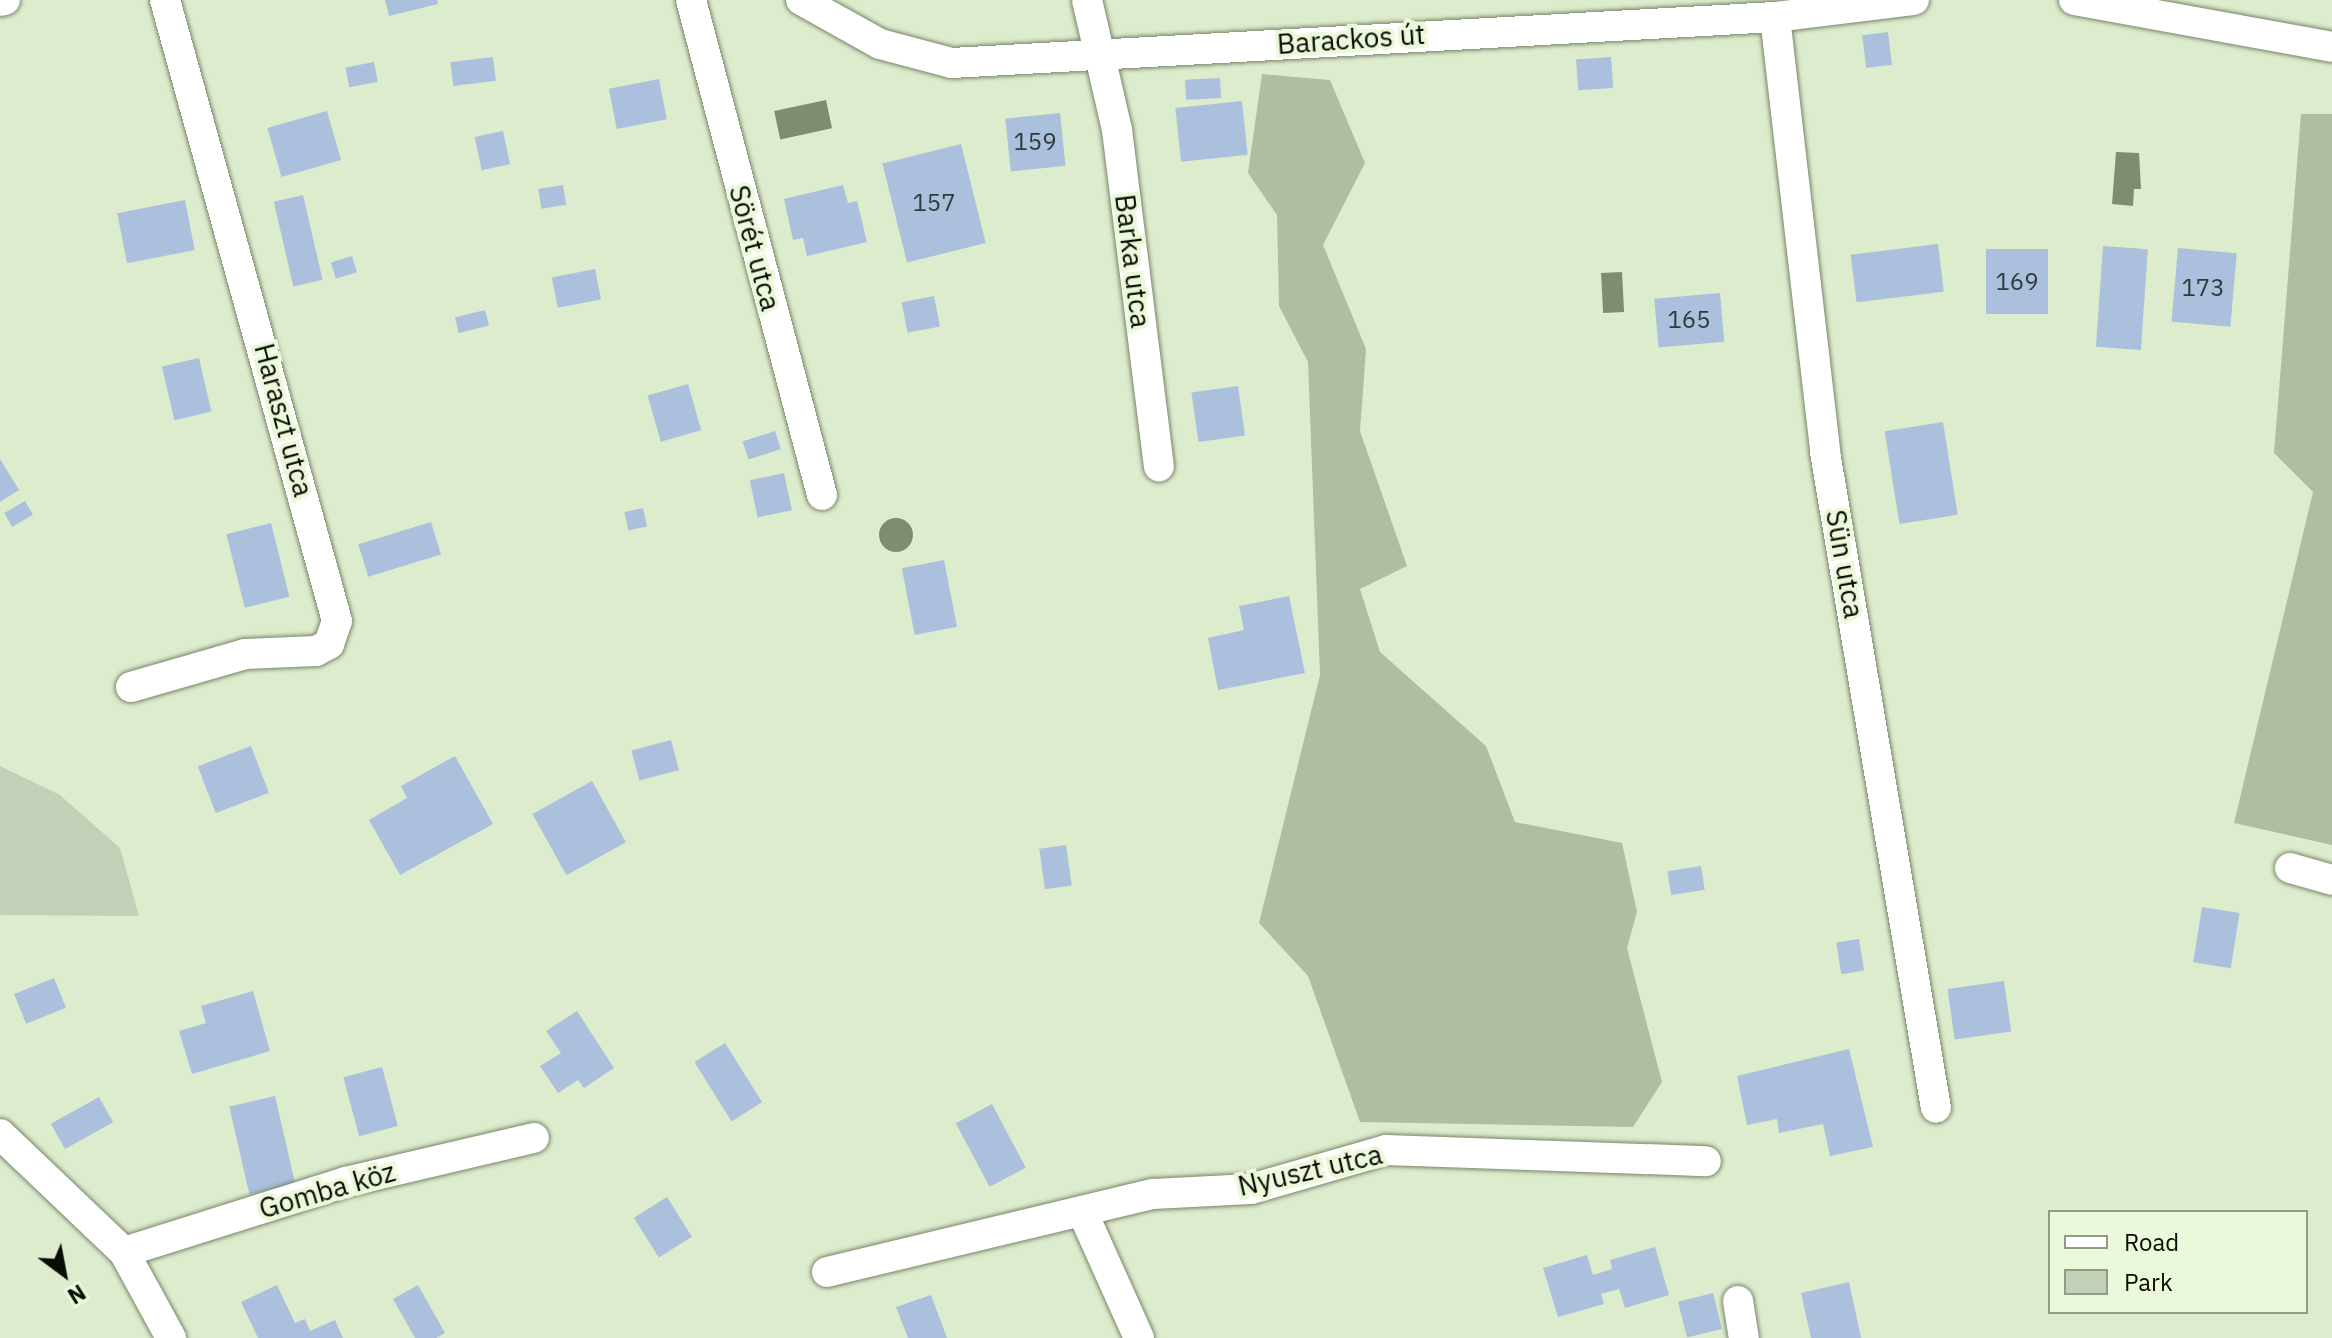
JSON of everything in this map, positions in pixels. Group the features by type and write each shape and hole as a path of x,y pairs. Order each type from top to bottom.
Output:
{"street":[{"name":"Haraszt utca","path":"131,687 245,654 316,651 329,644 337,621 165,0"},
{"name":"Sörét utca","path":"691,0 822,495"},
{"name":"Barackos út","path":"801,0 880,44 952,63 1096,59 1482,29 1775,17 1914,0"},
{"name":"Barka utca","path":"1087,0 1096,59 1117,130 1159,466"},
{"path":"2074,0 2332,47"},
{"name":"Sün utca","path":"1775,17 1812,291 1825,452 1936,1108"},
{"path":"2290,868 2332,880"},
{"path":"0,1134 124,1252 171,1338"},
{"name":"Gomba köz","path":"124,1252 346,1182 534,1138"},
{"name":"Nyuszt utca","path":"827,1272 1153,1194 1251,1189 1386,1150 1706,1161"},
{"path":"1082,1211 1139,1338"},
{"path":"1738,1301 1744,1338"}],"green space":[{"path":"0,766 60,795 120,848 139,916 0,915"}],"shaded area":[{"path":"1262,74 1330,80 1365,163 1323,245 1366,349 1360,431 1407,566 1360,589 1380,652 1486,746 1515,822 1622,843 1637,912 1627,948 1662,1082 1633,1127 1360,1122 1308,976 1259,923 1320,675 1308,362 1279,306 1277,215 1248,173"},
{"path":"826,100 832,128 780,139 774,111"},
{"path":"2301,114 2332,114 2332,845 2234,823 2313,492 2274,453"},
{"path":"2116,152 2139,153 2141,189 2134,189 2133,206 2112,204"},
{"path":"1622,272 1624,312 1603,313 1601,273"},
{"path":"896,518 908,523 913,535 908,547 896,552 884,547 879,535 884,523"}],"building":[{"path":"385,0 437,0 438,4 389,16"},
{"path":"1888,32 1892,65 1866,68 1862,35"},
{"path":"493,57 496,81 453,86 450,62"},
{"path":"1611,57 1613,88 1578,90 1576,59"},
{"path":"374,62 378,82 349,87 346,68"},
{"path":"1220,78 1221,98 1186,100 1185,80"},
{"path":"659,79 667,119 617,129 609,89"},
{"path":"1242,101 1248,155 1181,162 1175,108"},
{"path":"327,111 341,160 281,177 267,128"},
{"path":"1060,113 1066,166 1011,171 1005,119"},
{"path":"503,131 510,164 482,170 475,137"},
{"path":"961,144 986,243 907,263 882,164"},
{"path":"563,185 566,205 541,209 538,189"},
{"path":"843,185 848,203 857,201 867,242 807,256 803,238 793,240 784,199"},
{"path":"303,195 323,280 293,287 274,202"},
{"path":"185,200 195,250 127,263 117,213"},
{"path":"1938,244 1944,292 1857,302 1851,255"},
{"path":"2103,246 2148,249 2141,350 2096,347"},
{"path":"2178,248 2237,253 2230,327 2172,322"},
{"path":"1986,249 2048,249 2048,314 1986,314"},
{"path":"352,256 357,272 336,279 331,262"},
{"path":"595,269 601,299 558,308 552,277"},
{"path":"1720,293 1724,342 1659,348 1654,299"},
{"path":"934,296 940,326 908,333 902,302"},
{"path":"485,310 489,326 459,333 455,317"},
{"path":"199,358 211,412 174,420 162,367"},
{"path":"688,384 701,430 661,442 648,396"},
{"path":"1238,386 1245,436 1198,442 1191,393"},
{"path":"1943,422 1958,515 1899,524 1885,431"},
{"path":"775,431 781,449 749,460 743,442"},
{"path":"0,459 19,490 0,502"},
{"path":"784,473 792,510 758,517 750,480"},
{"path":"25,501 33,515 12,527 4,513"},
{"path":"643,508 647,527 628,531 624,512"},
{"path":"431,522 441,555 368,577 358,544"},
{"path":"271,523 289,597 245,608 226,534"},
{"path":"944,560 957,627 915,635 902,568"},
{"path":"1289,596 1305,673 1218,690 1208,638 1244,630 1239,606"},
{"path":"671,740 679,770 639,781 631,751"},
{"path":"251,746 269,793 216,813 198,766"},
{"path":"455,756 493,824 400,875 369,820 407,798 401,786"},
{"path":"592,781 626,842 566,875 533,814"},
{"path":"1066,845 1072,886 1045,889 1039,849"},
{"path":"1701,866 1705,890 1671,895 1667,871"},
{"path":"2202,907 2240,913 2231,968 2193,962"},
{"path":"1859,939 1864,971 1841,974 1836,943"},
{"path":"54,978 66,1008 26,1024 14,994"},
{"path":"2004,981 2011,1032 1955,1039 1948,989"},
{"path":"253,991 270,1051 192,1074 179,1031 206,1023 201,1006"},
{"path":"577,1011 614,1068 584,1088 578,1080 558,1093 540,1066 561,1053 546,1031"},
{"path":"725,1043 762,1102 732,1121 694,1062"},
{"path":"1849,1049 1873,1147 1830,1156 1823,1124 1779,1133 1777,1119 1747,1125 1737,1076"},
{"path":"382,1067 398,1126 359,1136 343,1077"},
{"path":"275,1096 295,1184 249,1194 229,1107"},
{"path":"99,1097 113,1122 65,1149 51,1124"},
{"path":"992,1104 1026,1168 990,1187 956,1123"},
{"path":"667,1197 692,1237 659,1258 634,1218"},
{"path":"1655,1247 1669,1295 1625,1308 1619,1289 1601,1294 1604,1304 1558,1317 1543,1268 1587,1255 1593,1275 1612,1269 1610,1260"},
{"path":"1849,1282 1861,1338 1811,1338 1801,1293"},
{"path":"277,1285 295,1323 305,1319 310,1331 335,1320 343,1338 258,1338 241,1302"},
{"path":"418,1285 445,1333 436,1338 415,1338 393,1299"},
{"path":"1713,1293 1722,1329 1687,1338 1678,1302"},
{"path":"931,1295 947,1338 908,1338 896,1307"}]}
